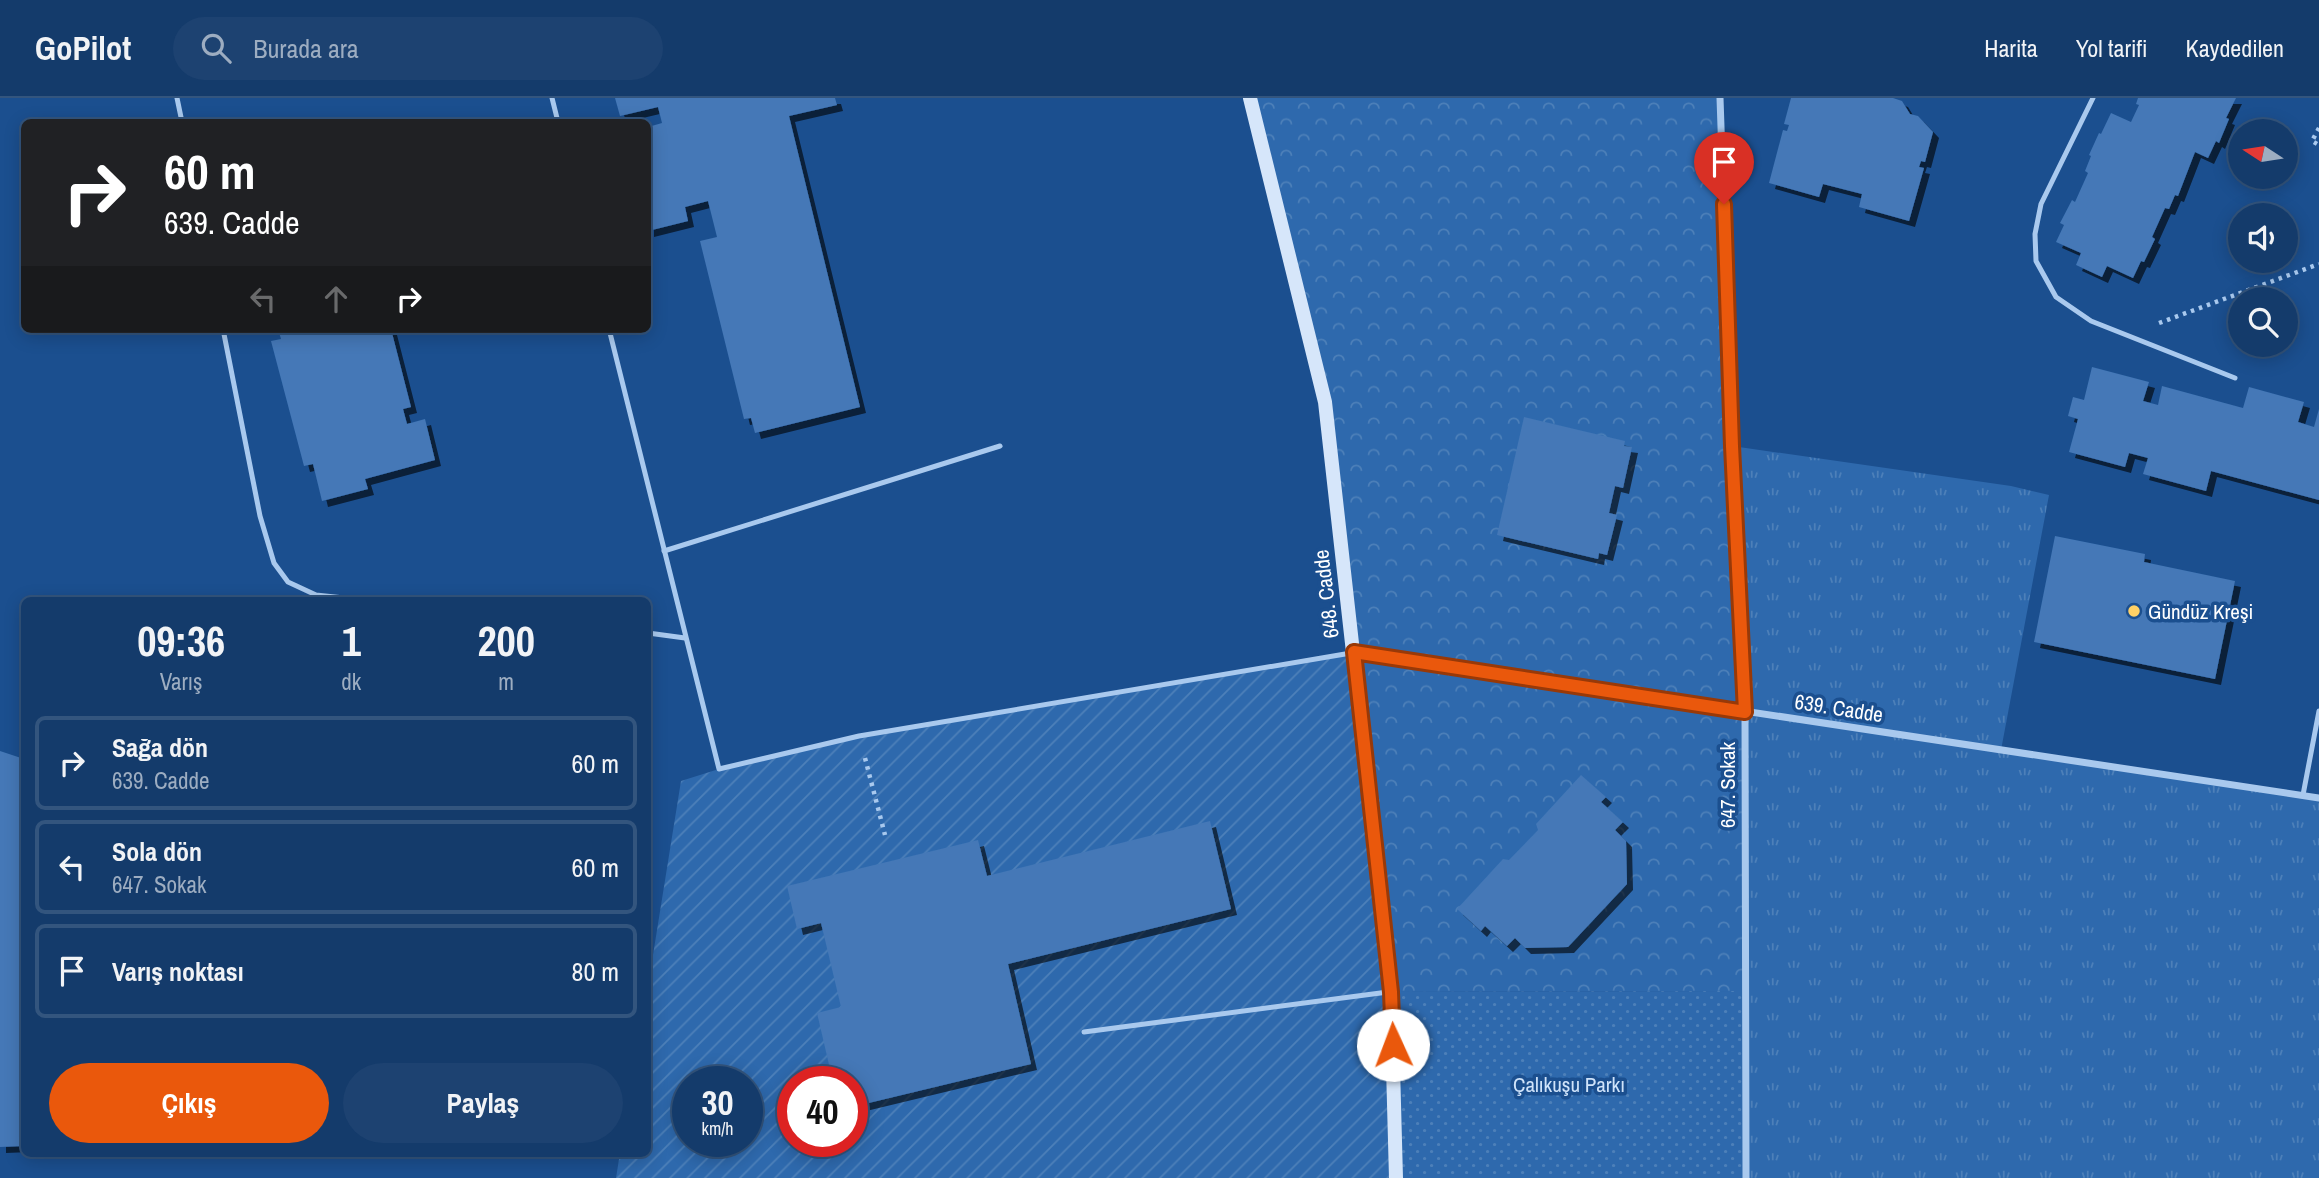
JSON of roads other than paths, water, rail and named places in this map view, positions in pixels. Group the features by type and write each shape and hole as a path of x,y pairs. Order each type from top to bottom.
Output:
{"street":[{"name":"648. Cadde","path":"1250,98 1325,402 1391,992 1396,1178"},
{"name":"647. Sokak","path":"1720,98 1732,446 1745,712 1746,1178"},
{"name":"639. Cadde","path":"1354,652 2319,798"}],"lane":[{"path":"177,98 181,119"},
{"path":"552,98 557,119"},
{"path":"2093,98 2041,204 2035,234 2036,261 2056,297 2091,321 2235,377"},
{"path":"224,333 260,516 274,563 288,582 316,595 335,597"},
{"path":"610,333 719,769 859,736 1354,652"},
{"path":"664,551 1000,446"},
{"path":"651,633 685,638"},
{"path":"2303,795 2319,711"},
{"path":"1084,1032 1391,992"}],"place":[{"name":"Gündüz Kreşi","path":"2134,611"}],"park label":[{"name":"Çalıkuşu Parkı","path":"1569,1084"}]}
